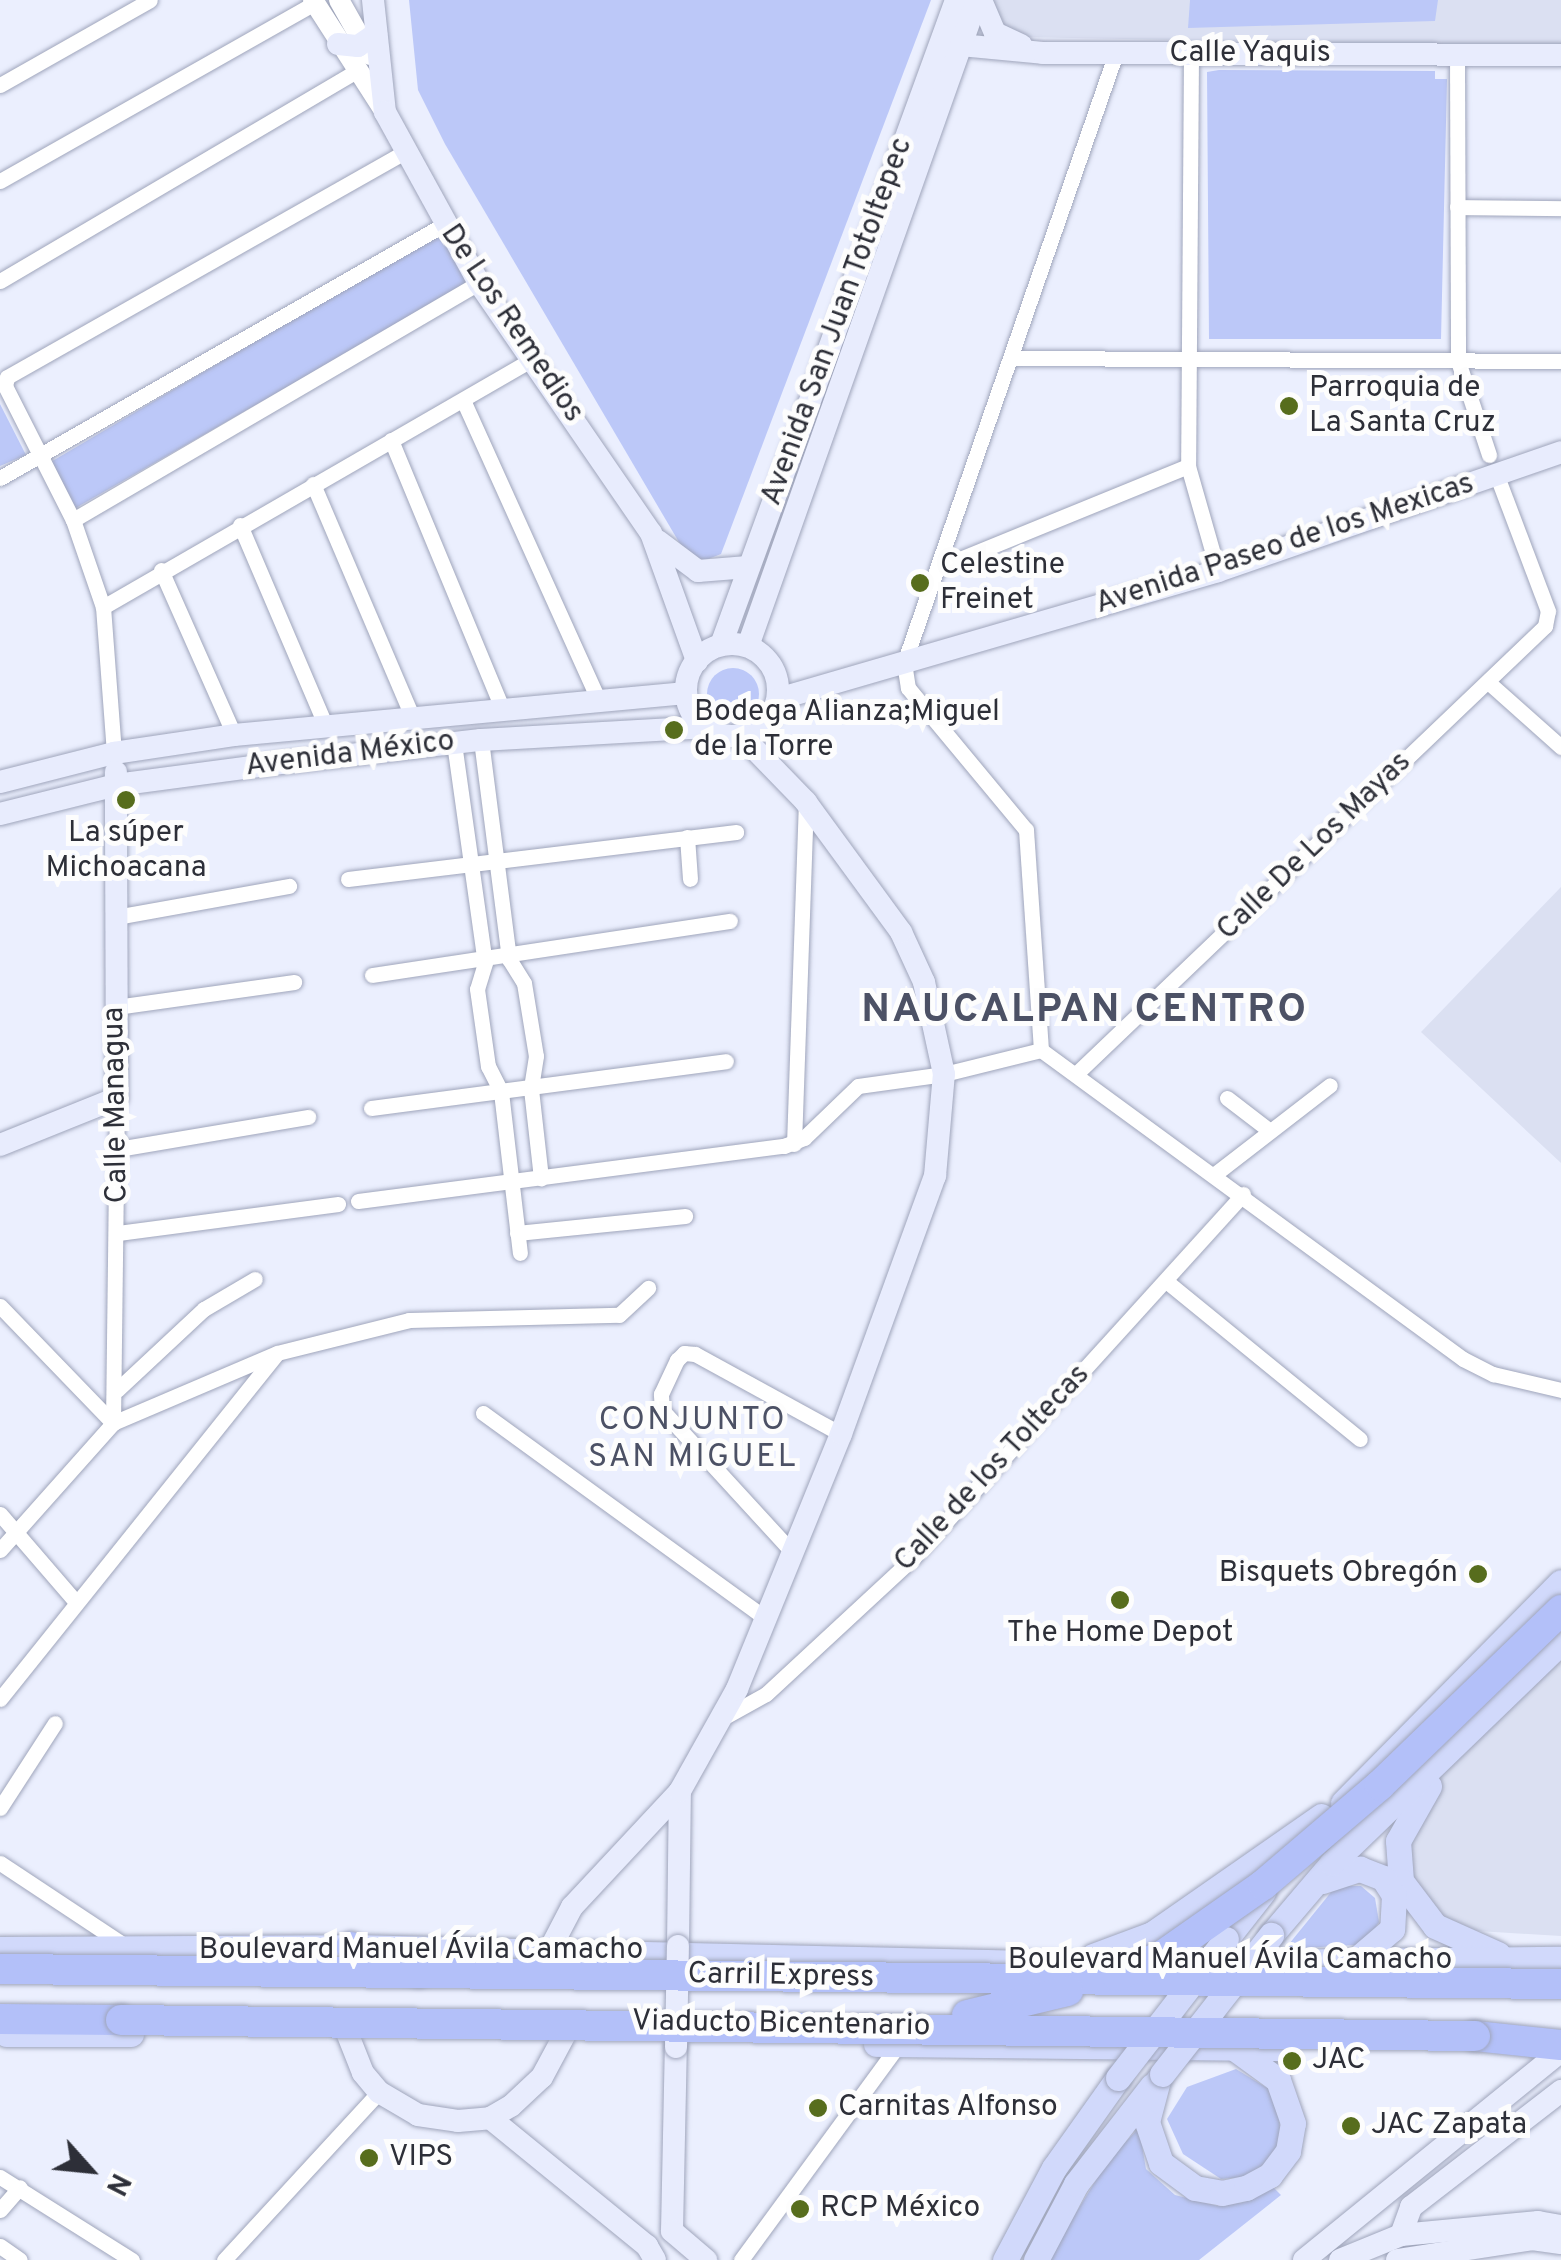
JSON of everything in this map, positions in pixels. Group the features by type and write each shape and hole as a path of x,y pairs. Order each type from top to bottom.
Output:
{"highway":[{"path":"1059,1968 1140,1950 1290,1853 1561,1600"},
{"path":"905,2035 1108,1980 1202,1931 1380,1785 1561,1610"},
{"path":"351,1947 446,1981"},
{"name":"Viaducto Bicentenario","path":"0,1953 1561,1975"},
{"name":"Carril Express","path":"0,1969 1561,1984"},
{"path":"282,2009 334,2030"},
{"name":"Viaducto Bicentenario","path":"0,2019 905,2035 1475,2036 1561,2048"}],"main road":[{"name":"De Los Remedios","path":"373,0 370,39 384,112 479,283 651,532 689,634 708,653"},
{"name":"Avenida San Juan Totoltepec","path":"748,646 951,44 956,0"},
{"path":"979,0 994,32 1043,53"},
{"name":"Avenida San Juan Totoltepec","path":"708,653 748,567 951,44 979,0"},
{"path":"338,44 370,39"},
{"name":"Calle Yaquis","path":"951,44 1043,53 1561,55"},
{"name":"Avenida Paseo de los Mexicas","path":"778,700 1218,571 1493,466 1561,452"},
{"path":"651,532 681,563 698,571 748,567"},
{"path":"550,1951 572,1907 680,1791 721,1719 768,1620 935,1176 944,1074 924,982 902,932 752,731 704,727 686,692 708,653 748,646 772,667 778,700 752,731"},
{"name":"Avenida México","path":"0,782 114,754 234,735 686,692"},
{"name":"Avenida México","path":"0,814 116,786 281,763 454,742 704,727"},
{"path":"274,730 281,763"},
{"name":"Calle Managua","path":"114,754 116,1098"},
{"path":"0,1145 116,1098"},
{"path":"1059,1968 1152,1934 1310,1827 1561,1582"},
{"path":"1036,2260 1076,2184 1309,1889 1561,1642"},
{"path":"1463,1737 1406,1819 1398,1841 1401,1881 1417,1910 1446,1934 1512,1958"},
{"path":"1005,2260 1054,2168 1118,2078 1226,1939 1376,1765"},
{"path":"490,2118 651,2253 672,2231 680,1791"},
{"path":"1309,1889 1360,1869 1390,1886 1396,1908 1392,1928 1350,1965"},
{"name":"Boulevard Manuel Ávila Camacho","path":"0,1953 351,1947 1059,1968 1561,1960"},
{"path":"334,2030 379,2092 418,2115 490,2118 530,2091 564,2036"},
{"path":"0,2034 334,2030 564,2036 905,2035 1234,2048 1561,2048"},
{"path":"1160,2077 1147,2122 1150,2146 1161,2162 1196,2188 1222,2193 1246,2188 1270,2175 1288,2151 1293,2123 1278,2080 1234,2048"},
{"path":"1304,2260 1561,2048"},
{"path":"1400,2235 1412,2207 1561,2092"},
{"path":"1340,2260 1400,2235 1538,2222 1561,2226"},
{"path":"672,2231 706,2260"},
{"path":"1411,2258 1532,2239 1561,2243"}],"street":[{"path":"0,84 150,0"},
{"path":"339,0 370,39"},
{"path":"0,181 313,2 354,72 384,112"},
{"path":"1041,1050 1026,830 908,688 904,663 1116,54"},
{"path":"1191,54 1188,466 1218,571"},
{"path":"1457,55 1458,361 1493,466"},
{"path":"0,281 354,72"},
{"path":"114,754 102,607 74,520 38,456 7,377 406,151"},
{"path":"1457,207 1561,208"},
{"path":"0,478 444,225"},
{"path":"74,520 479,283"},
{"path":"1011,358 1561,361"},
{"path":"102,607 532,359"},
{"path":"463,400 598,700"},
{"path":"391,440 502,708"},
{"path":"938,568 1188,466"},
{"name":"Calle De Los Mayas","path":"1078,1072 1550,619 1493,466"},
{"path":"313,484 412,716"},
{"path":"240,525 325,724"},
{"path":"162,570 234,735"},
{"path":"1488,682 1561,748"},
{"path":"482,740 509,959 524,983 536,1056 531,1089 541,1178"},
{"path":"454,742 484,963 477,990 488,1066 500,1092 520,1253"},
{"path":"794,1144 806,802"},
{"path":"348,879 736,832"},
{"path":"687,838 690,879"},
{"path":"116,917 289,886"},
{"path":"372,975 484,963 730,921"},
{"path":"116,1007 294,982"},
{"path":"358,1201 794,1144 858,1086 944,1074 1041,1050 1078,1072 1463,1359 1493,1374 1561,1390"},
{"path":"371,1108 726,1061"},
{"path":"1215,1174 1330,1084"},
{"name":"Calle Managua","path":"112,1424 117,1390 116,1098"},
{"path":"1227,1098 1270,1131"},
{"path":"118,1149 308,1117"},
{"name":"Calle de los Toltecas","path":"721,1719 766,1694 914,1557 1243,1194"},
{"path":"118,1233 338,1204"},
{"path":"517,1234 685,1216"},
{"path":"117,1390 204,1309 255,1278"},
{"path":"1166,1282 1360,1438"},
{"path":"0,1550 112,1424 278,1353 409,1320 620,1315 648,1288"},
{"path":"0,1306 112,1424"},
{"path":"794,1554 657,1403 684,1352 841,1434"},
{"path":"0,1699 278,1353"},
{"path":"484,1414 768,1620"},
{"path":"0,1514 75,1601"},
{"path":"0,1808 55,1723"},
{"path":"0,1863 130,1949"},
{"path":"742,2260 905,2035"},
{"path":"224,2260 379,2092"},
{"path":"0,2177 132,2260"},
{"path":"0,2210 20,2187"},
{"path":"1400,2235 1411,2258"},
{"path":"0,2246 20,2260"}],"shaded area":[{"path":"409,0 931,0 721,554 703,561 683,549 445,144 418,90"},
{"path":"990,0 1561,0 1561,47 1020,37 1001,25"},
{"path":"1190,0 1438,0 1435,21 1188,28"},
{"path":"1435,71 1435,79 1447,79 1441,339 1209,339 1207,72"},
{"path":"441,232 472,281 67,513 44,466"},
{"path":"0,404 26,455 0,466"},
{"path":"733,668 752,675 759,694 752,713 733,720 714,713 707,694 714,675"},
{"path":"1561,887 1561,1163 1421,1032"},
{"path":"1561,1642 1561,1936 1462,1930 1430,1914 1410,1883 1400,1841 1432,1782"},
{"path":"1336,1886 1361,1886 1375,1898 1379,1922 1371,1935 1356,1945 1285,1949"},
{"path":"1236,2069 1277,2094 1281,2140 1266,2163 1245,2177 1221,2179 1183,2154 1167,2119 1187,2087"},
{"path":"1139,2128 1146,2169 1175,2195 1218,2206 1244,2202 1272,2186 1281,2195 1199,2260 1047,2260 1109,2159"}],"place":[{"name":"Parroquia de La Santa Cruz","path":"1289,406"},
{"name":"Celestine Freinet","path":"920,583"},
{"name":"Bodega Alianza;Miguel de la Torre","path":"674,730"},
{"name":"La súper Michoacana","path":"126,800"},
{"name":"Bisquets Obregón","path":"1478,1574"},
{"name":"The Home Depot","path":"1120,1600"},
{"name":"JAC","path":"1292,2061"},
{"name":"Carnitas Alfonso","path":"818,2108"},
{"name":"JAC Zapata","path":"1351,2126"},
{"name":"VIPS","path":"369,2158"},
{"name":"RCP México","path":"800,2209"}],"district":[{"name":"NAUCALPAN CENTRO","path":"1085,1011"},
{"name":"CONJUNTO SAN MIGUEL","path":"693,1440"}]}
